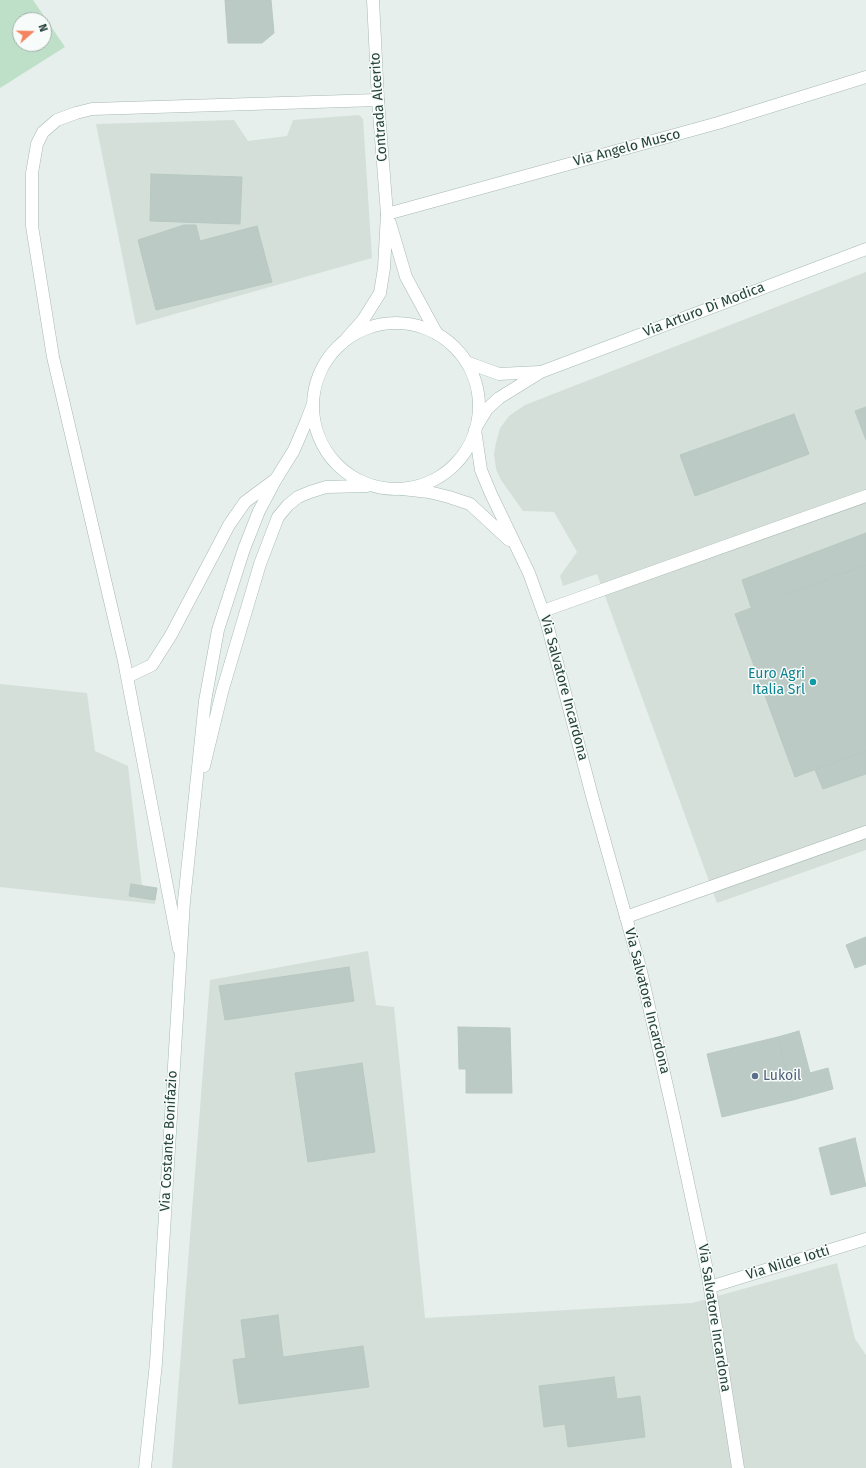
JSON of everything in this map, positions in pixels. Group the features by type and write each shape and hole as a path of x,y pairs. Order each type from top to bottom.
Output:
{"street":[{"name":"Contrada Alcerito","path":"373,0 378,100 387,214"},
{"name":"Via Angelo Musco","path":"387,214 718,123 866,77"},
{"path":"180,954 127,677 52,357 32,226 32,173 37,144 43,132 57,120 92,109 378,100"},
{"path":"387,214 406,277 437,334"},
{"path":"376,486 359,480 343,470 330,456 320,440 314,423 313,404 315,385 322,367 333,351 363,320 380,293 384,268 387,214"},
{"name":"Via Arturo Di Modica","path":"542,372 866,249"},
{"path":"347,338 363,329 382,324 401,323 420,326 437,334 458,351 466,362 474,381 478,402 475,430 481,470 514,545"},
{"path":"466,362 499,374 542,372"},
{"path":"402,489 422,484 439,476 455,464 467,448 487,409 499,398 542,372"},
{"path":"192,814 205,701 218,630 244,549 259,511 294,450 313,404"},
{"path":"127,677 152,665 172,635 229,525 245,502 276,479"},
{"path":"192,814 222,692 260,564 278,517 288,505 298,497 321,488 341,486 376,486 429,492 470,504 514,545"},
{"path":"543,611 866,496"},
{"name":"Via Salvatore Incardona","path":"514,545 529,573 543,611 640,967 671,1102 710,1287 738,1468"},
{"name":"Via Costante Bonifazio","path":"145,1468 156,1362 180,954 192,814"},
{"path":"626,917 866,832"},
{"name":"Via Nilde Iotti","path":"710,1287 866,1239"}],"shaded area":[{"path":"359,115 363,119 372,258 136,325 96,124 234,120 248,141 287,136 293,120"},
{"path":"866,272 866,850 717,903 597,574 563,586 560,576 577,552 554,512 523,511 501,480 496,469 494,454 496,443 500,428 509,416 525,405"},
{"path":"0,684 87,693 95,751 128,766 142,886 157,888 155,904 0,887"},
{"path":"368,951 376,1005 394,1007 425,1318 692,1303 837,1263 855,1339 866,1355 866,1468 172,1468 210,980"}],"green space":[{"path":"0,0 33,0 41,12 12,12 12,52 52,52 52,28 65,47 0,88"}],"building":[{"path":"225,0 271,0 274,33 262,43 228,43"},
{"path":"151,174 242,177 240,224 150,221"},
{"path":"184,225 196,225 200,241 257,226 272,282 156,310 138,240"},
{"path":"866,407 866,440 855,411"},
{"path":"794,414 809,454 695,496 680,455"},
{"path":"866,533 866,565 751,607 742,580"},
{"name":"Euro Agri Italia Srl","path":"866,565 866,751 795,777 735,614"},
{"path":"866,751 866,774 823,789 815,770"},
{"path":"131,884 157,888 155,900 129,896"},
{"path":"866,937 866,964 855,968 846,945"},
{"path":"349,967 354,1001 225,1020 219,986"},
{"path":"458,1027 510,1028 512,1093 466,1093 466,1069 459,1069"},
{"path":"799,1031 810,1073 828,1068 833,1089 793,1100 778,1037"},
{"path":"778,1037 793,1100 722,1117 707,1054"},
{"path":"362,1063 375,1152 308,1162 295,1073"},
{"path":"855,1138 866,1186 831,1195 819,1148"},
{"path":"278,1315 283,1357 363,1346 369,1387 239,1404 233,1360 246,1358 241,1320"},
{"path":"614,1377 617,1399 640,1396 645,1437 568,1447 565,1424 544,1427 539,1386"}],"place":[{"name":"Euro Agri Italia Srl","path":"813,682"},
{"name":"Lukoil","path":"755,1076"}]}
